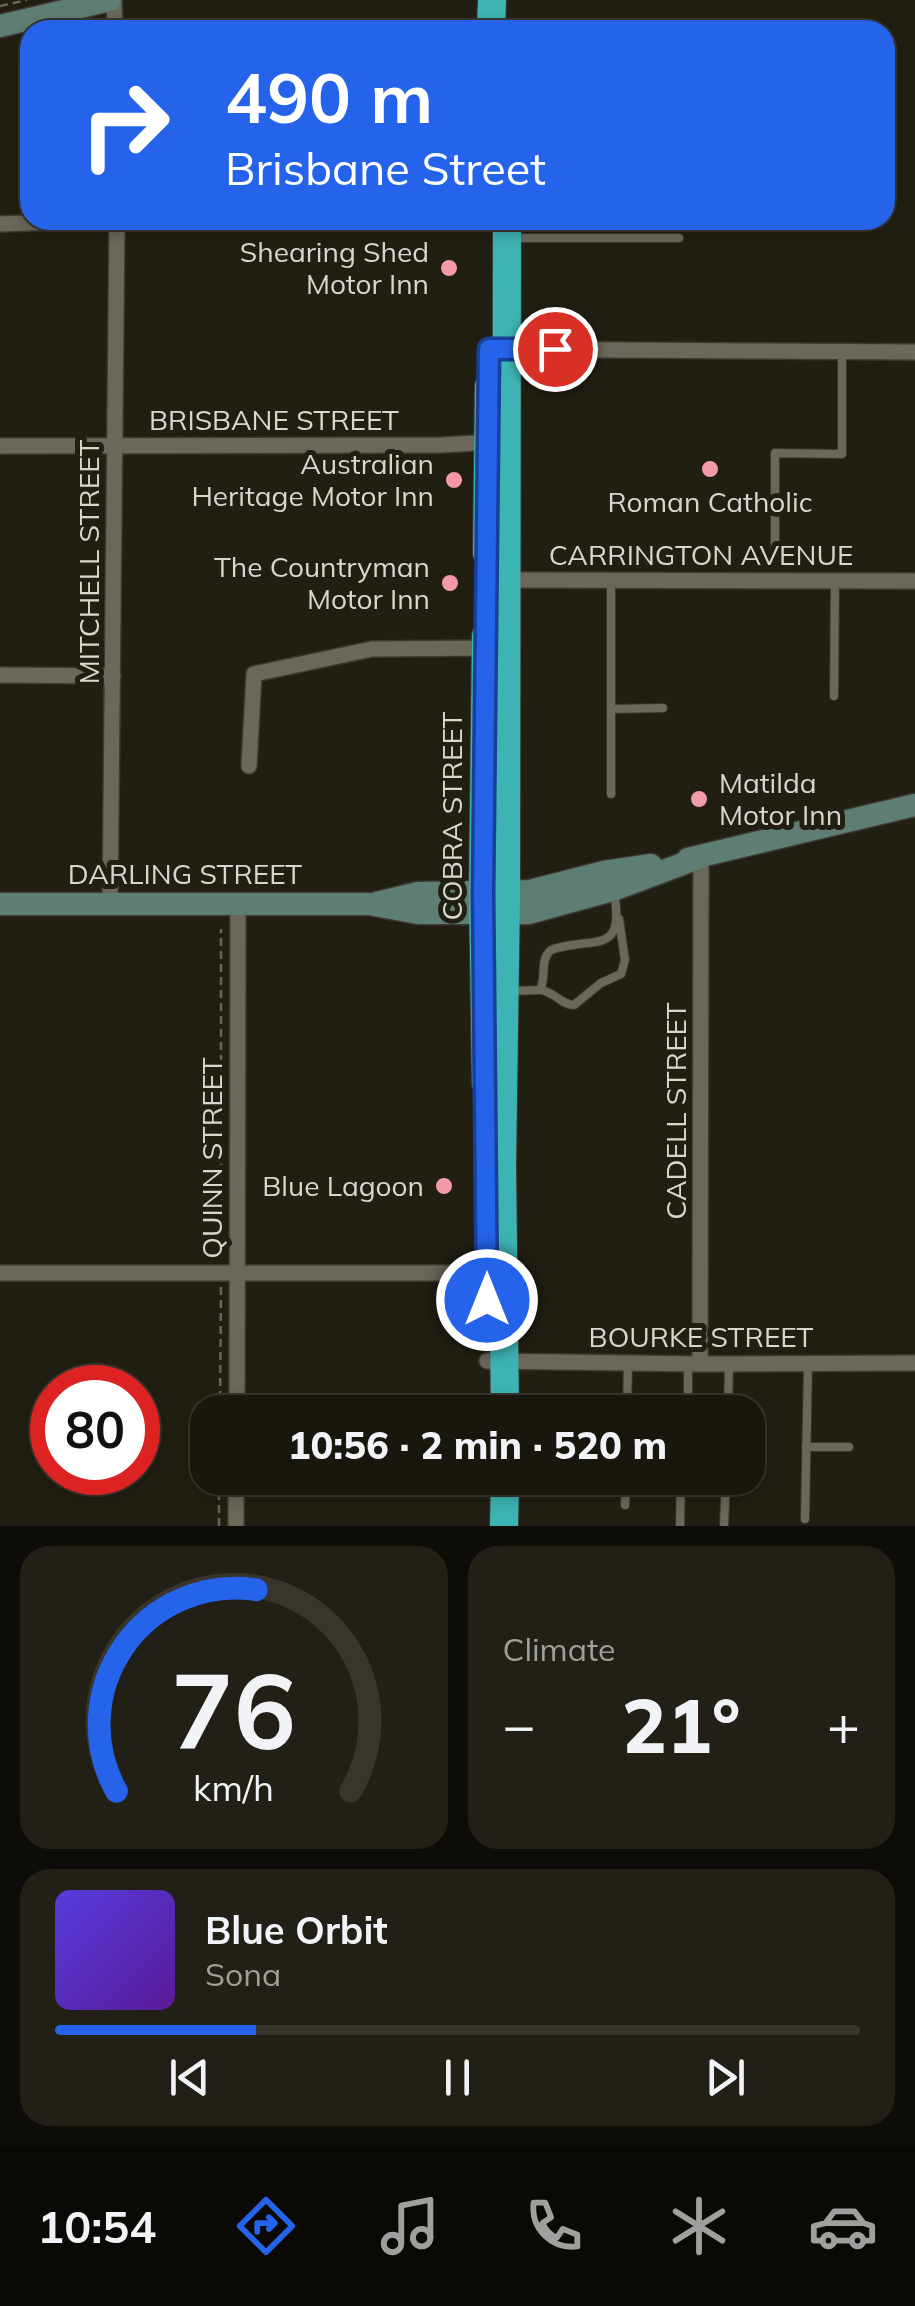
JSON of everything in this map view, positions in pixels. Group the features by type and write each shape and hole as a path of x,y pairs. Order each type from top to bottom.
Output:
{"highway":[{"name":"COBRA STREET","path":"497,230 498,349 488,444 495,580 497,1360 503,1395"},
{"name":"COBRA STREET","path":"495,580 508,392 498,349"},
{"name":"COBRA STREET","path":"494,903 505,991 496,1273"},
{"name":"COBRA STREET","path":"490,1395 497,1360"},
{"path":"486,1526 487,1495"},
{"path":"504,1495 504,1526"}],"street":[{"path":"26,20 112,0"},
{"name":"MITCHELL STREET","path":"110,904 116,230"},
{"path":"498,349 915,352"},
{"path":"488,444 501,433 508,392"},
{"name":"BRISBANE STREET","path":"0,446 488,444"},
{"name":"CARRINGTON AVENUE","path":"495,580 915,580"},
{"path":"249,766 254,674 372,650 495,648"},
{"path":"0,675 113,676"},
{"name":"DARLING STREET","path":"494,903 604,872 701,858 915,806"},
{"name":"DARLING STREET","path":"0,904 369,904 418,893 494,903 530,913 615,900 701,858"},
{"name":"CADELL STREET","path":"694,1364 701,858"},
{"name":"QUINN STREET","path":"235,1395 229,1272 238,904"},
{"path":"0,1272 496,1273"},
{"name":"BOURKE STREET","path":"497,1360 915,1363"},
{"path":"236,1495 236,1526"}],"lane":[{"path":"517,230 679,238"},
{"path":"775,552 775,454 842,454 842,351"},
{"path":"611,580 611,794"},
{"path":"834,696 835,580"},
{"path":"611,709 663,708"},
{"path":"505,991 540,990 570,1006 621,974 626,960 610,882 548,887"},
{"path":"540,990 546,953 556,947 607,939 616,928 615,900"},
{"path":"627,1395 628,1362"},
{"path":"805,1520 808,1363"},
{"path":"690,1395 694,1364"},
{"path":"729,1395 730,1364"},
{"path":"806,1447 849,1448"},
{"path":"625,1495 625,1506"},
{"path":"680,1526 681,1495"},
{"path":"724,1526 725,1495"}],"path":[{"path":"0,6 26,0"},
{"path":"221,929 229,1272 221,1395"},
{"path":"219,1526 220,1495"}],"place":[{"name":"Shearing Shed Motor Inn","path":"449,268"},
{"name":"Roman Catholic","path":"710,469"},
{"name":"Australian Heritage Motor Inn","path":"454,480"},
{"name":"The Countryman Motor Inn","path":"450,583"},
{"name":"Matilda Motor Inn","path":"699,799"},
{"name":"Blue Lagoon","path":"444,1186"}],"route":[{"path":"487,1300 483,892 489,349 555,349"}]}
